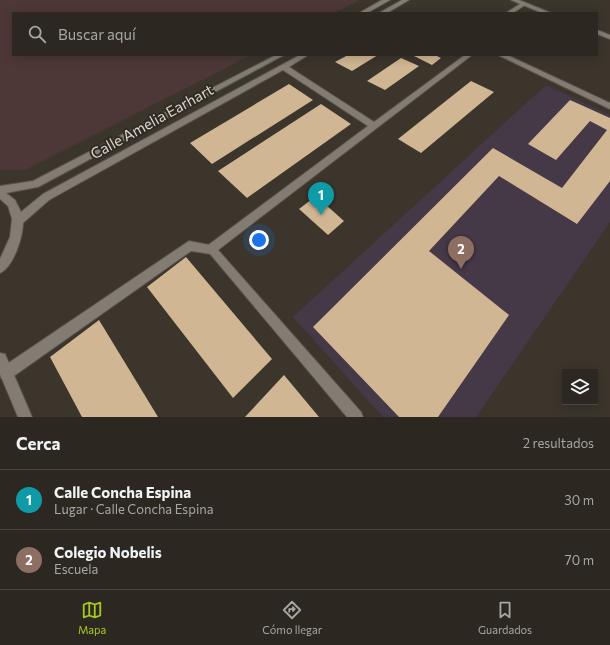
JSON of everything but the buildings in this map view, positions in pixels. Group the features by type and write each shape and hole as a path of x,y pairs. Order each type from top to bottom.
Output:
{"street":[{"path":"364,12 387,0"},
{"path":"384,12 406,0"},
{"path":"514,0 545,12"},
{"path":"511,12 523,4"},
{"path":"598,32 610,36"},
{"name":"Calle Amelia Earhart","path":"0,190 35,184 279,56"},
{"name":"Calle Amelia Earhart","path":"18,221 46,197 304,56"},
{"path":"211,249 468,56"},
{"path":"503,56 610,106"},
{"path":"284,67 374,126"},
{"path":"0,194 12,203 18,221 14,243 0,268"},
{"path":"6,373 189,246 211,249 356,417"},
{"path":"0,359 25,417"}],"shaded area":[{"path":"0,0 360,0 336,12 12,12 12,56 249,56 25,170 0,170"},
{"path":"546,85 610,115 610,222 476,417 383,417 293,317"}],"place":[{"name":"Calle Concha Espina","path":"321,215"},
{"name":"Colegio Nobelis","path":"461,269"}]}
